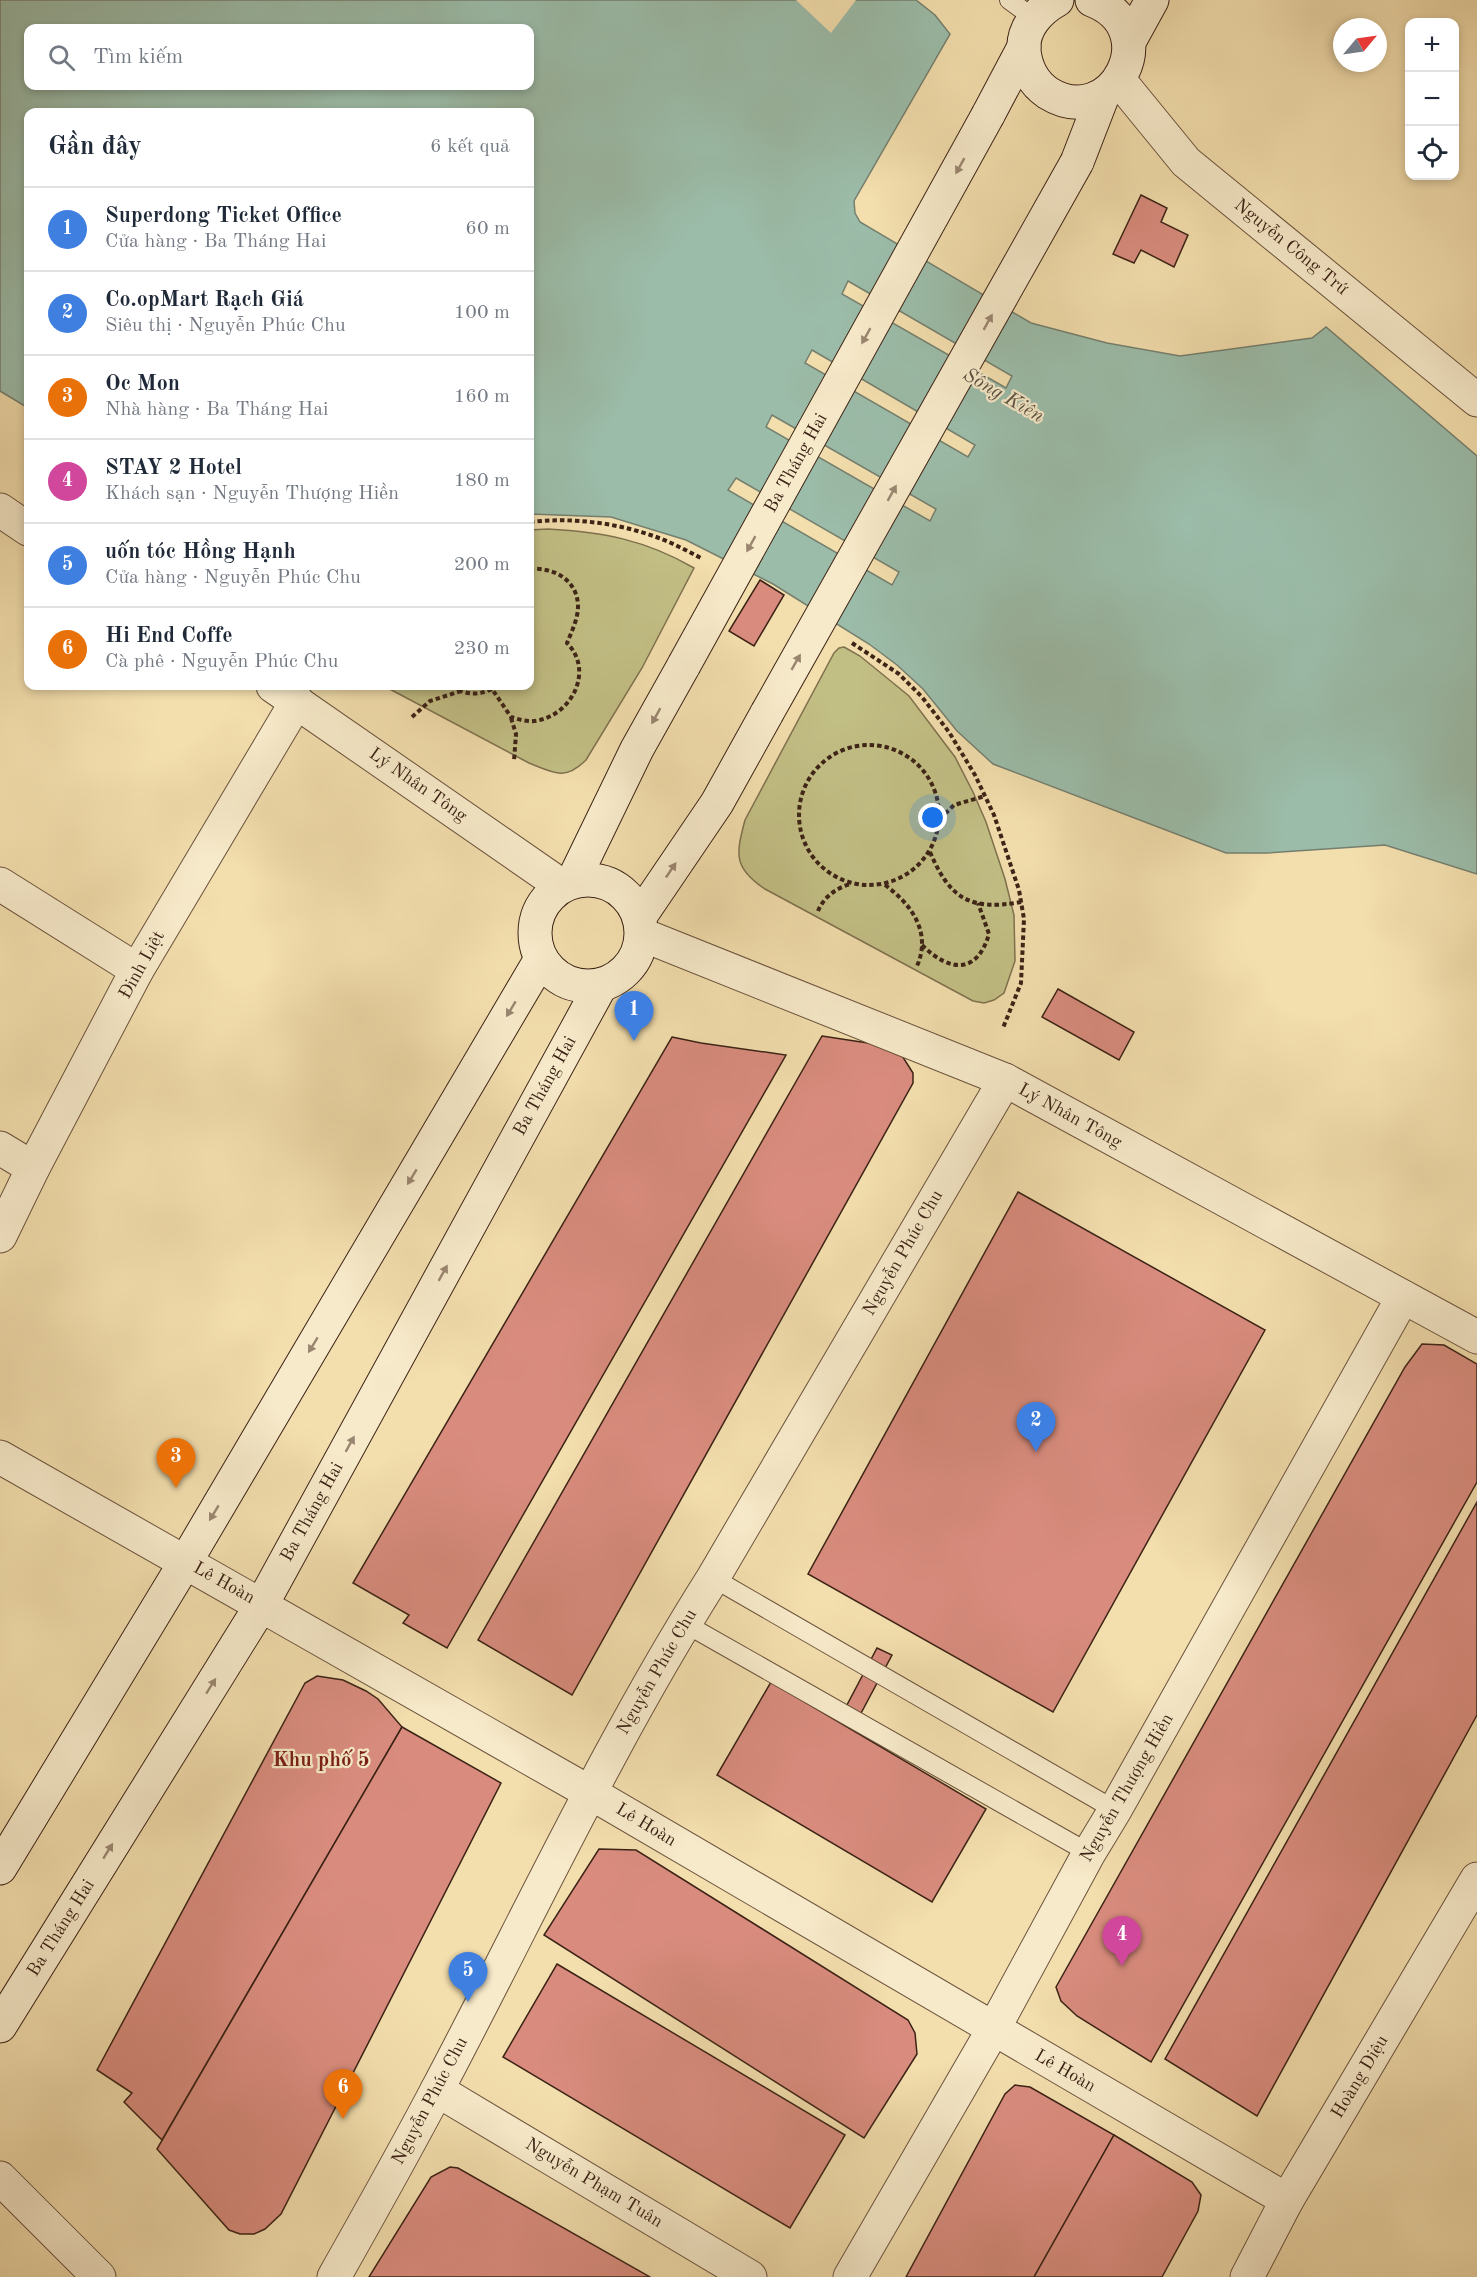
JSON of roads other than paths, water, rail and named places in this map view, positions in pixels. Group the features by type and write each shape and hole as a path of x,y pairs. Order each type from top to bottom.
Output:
{"street":[{"path":"1092,0 1103,4 1116,15 1130,40"},
{"path":"641,926 717,803 1077,162 1111,88 1128,58 1130,40 1152,0"},
{"path":"1031,16 1030,75 1041,88 1056,98 1073,102 1090,100 1111,88"},
{"name":"Ba Tháng Hai","path":"567,883 684,665 988,115 1031,16"},
{"name":"Nguyễn Công Trứ","path":"1111,88 1186,162 1477,400"},
{"path":"0,510 24,526"},
{"name":"Lý Nhân Tông","path":"285,693 567,883"},
{"name":"Đinh Liệt","path":"0,1236 33,1168 285,693"},
{"path":"596,880 617,887 634,905 641,926 638,954 623,974 601,985 579,986 557,977 541,959 534,935 538,913 553,891 567,883 596,880"},
{"path":"0,884 137,970"},
{"name":"Lý Nhân Tông","path":"641,926 1005,1080 1477,1337"},
{"path":"0,1868 186,1561 541,959"},
{"name":"Ba Tháng Hai","path":"0,2026 262,1604 601,985"},
{"name":"Nguyễn Phúc Chu","path":"334,2277 437,2090 589,1792 684,1623 713,1578 1005,1080"},
{"path":"0,1148 33,1168"},
{"name":"Nguyễn Thượng Hiền","path":"850,2277 993,2030 1089,1853 1403,1298"},
{"name":"Lê Hoàn","path":"0,1457 589,1792 1287,2200"},
{"name":"Hoàng Diệu","path":"1247,2277 1287,2200 1477,1879"},
{"name":"Nguyễn Phạm Tuân","path":"437,2090 750,2277"},
{"path":"0,2178 99,2277"}],"lane":[{"path":"713,1578 1115,1810"},
{"path":"684,1623 1089,1853"}],"water":[{"name":"Sông Kiên","path":"0,0 916,0 935,15 950,34 854,201 855,213 860,222 1031,323 1107,343 1180,356 1312,338 1326,327 1477,456 1477,874 1385,845 1267,853 1226,853 993,764 957,731 923,689 869,644 773,584 686,540 611,517 534,514 534,108 24,108 24,406 0,391","holes":["848,281 1012,376 1006,388 842,294","812,350 975,445 968,457 805,363","772,415 936,509 930,521 766,427","736,478 899,572 892,585 728,490"]}],"place":[{"name":"Superdong Ticket Office","path":"634,1041"},
{"name":"Co.opMart Rạch Giá","path":"1036,1452"},
{"name":"Oc Mon","path":"176,1488"},
{"name":"STAY 2 Hotel","path":"1122,1966"},
{"name":"uốn tóc Hồng Hạnh","path":"468,2002"},
{"name":"Hi End Coffe","path":"343,2119"}],"district":[{"name":"Khu phố 5","path":"321,1760"}]}
